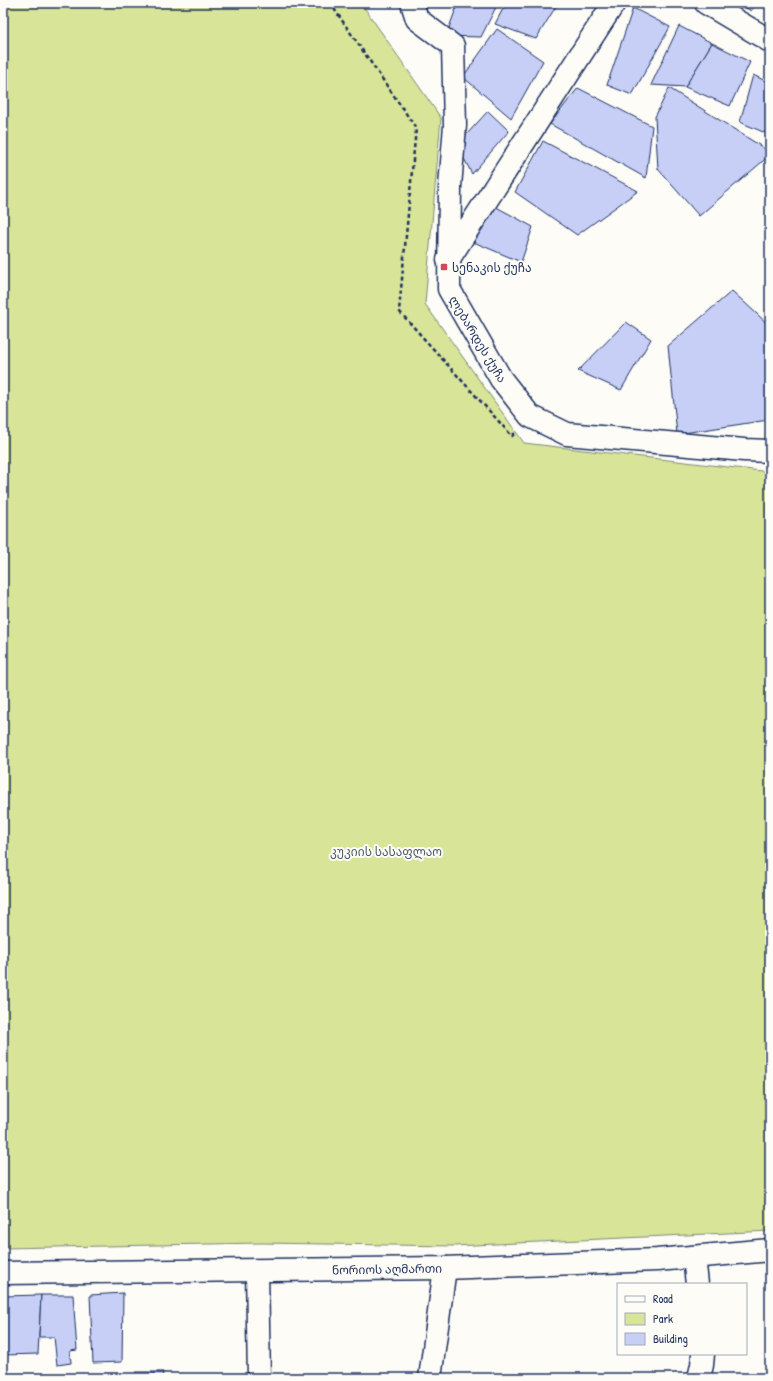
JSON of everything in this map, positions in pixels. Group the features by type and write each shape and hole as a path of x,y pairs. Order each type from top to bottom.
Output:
{"street":[{"name":"ლებარდეს ქუჩა","path":"412,3 417,19 453,46 455,125 450,187 448,260 449,290 501,379 530,416 567,434 770,451"},
{"path":"448,260 614,3"},
{"path":"706,3 770,41"},
{"name":"ნორიოს აღმართი","path":"3,1273 445,1268 657,1260 770,1250"},
{"path":"694,1257 697,1283"},
{"path":"430,1378 445,1268"},
{"path":"257,1271 259,1378"},
{"path":"699,1378 703,1355"}],"path":[{"path":"330,3 416,128"}],"green space":[{"name":"კუკიის სასაფლაო","path":"3,3 361,3 441,118 425,304 524,443 770,472 770,1231 454,1246 261,1243 3,1248"}],"building":[{"path":"458,3 498,3 481,37 446,36"},
{"path":"506,3 558,3 536,39 495,24"},
{"path":"738,3 757,3 751,11"},
{"path":"633,8 670,27 632,95 607,85"},
{"path":"679,26 712,43 685,87 651,85"},
{"path":"497,29 543,61 511,118 463,77"},
{"path":"712,43 750,62 730,106 685,87"},
{"path":"753,75 770,83 770,135 740,122"},
{"path":"578,88 652,126 646,178 550,124"},
{"path":"669,88 770,152 770,155 699,216 658,169 655,117"},
{"path":"488,111 509,131 472,174 457,145"},
{"path":"543,141 638,191 577,235 515,192"},
{"path":"489,203 533,227 521,262 464,238"},
{"path":"732,291 770,326 770,418 768,420 677,434 668,346"},
{"path":"626,322 651,339 621,390 578,371"},
{"path":"123,1293 122,1362 93,1363 90,1295"},
{"path":"41,1295 38,1354 3,1355 3,1296"},
{"path":"41,1295 73,1295 77,1350 70,1351 71,1363 57,1365 54,1337 39,1337"},
{"path":"136,1372 163,1372 162,1378 136,1378"}],"place":[{"name":"სენაკის ქუჩა","path":"444,267"}]}
